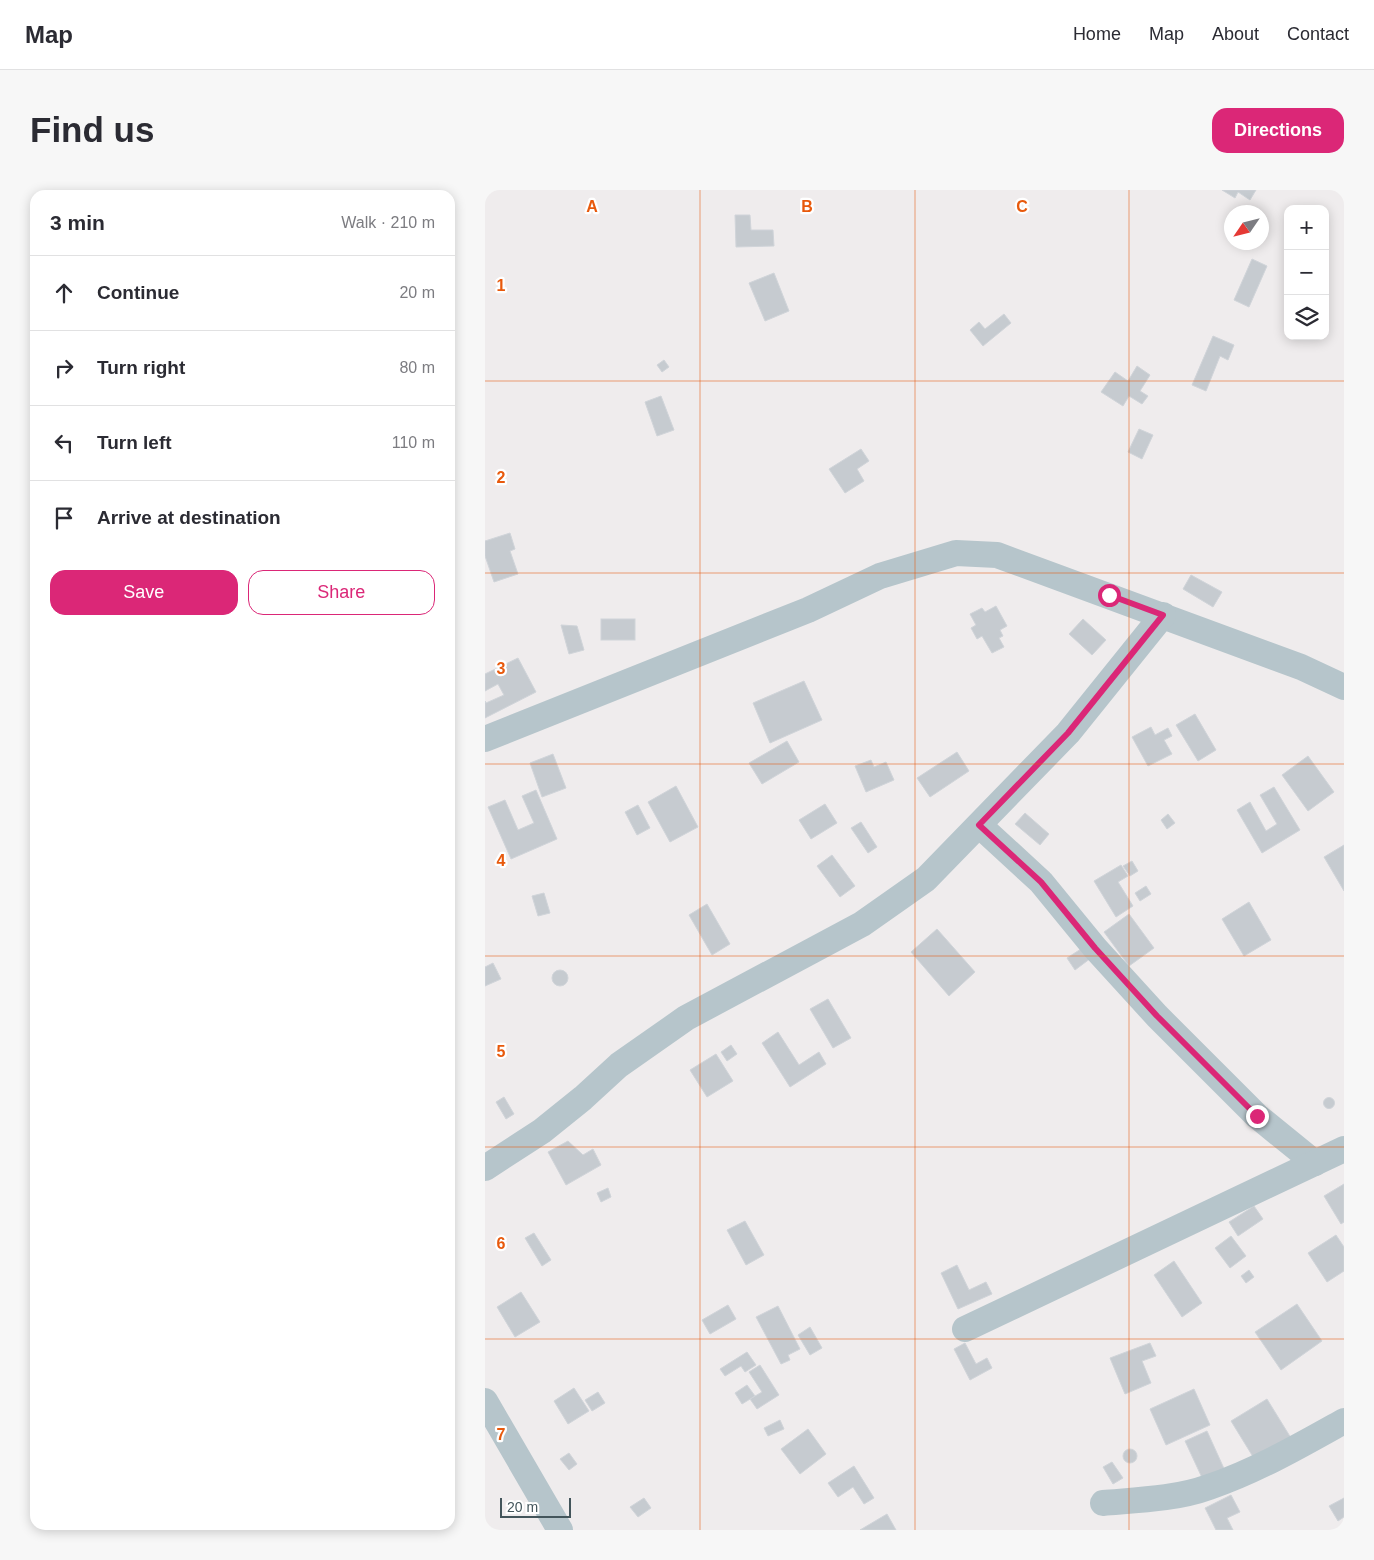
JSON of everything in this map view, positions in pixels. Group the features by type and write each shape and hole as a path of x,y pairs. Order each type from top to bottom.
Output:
{"street":[{"path":"485,739 808,610 880,576 956,553 997,555 1301,667 1344,687"},
{"path":"485,1168 542,1131 583,1098 619,1065 686,1018 779,970 870,918 926,879 1068,733 1163,615"},
{"path":"979,825 1041,882 1095,948 1157,1016 1257,1116 1315,1163"},
{"path":"965,1329 1344,1149"},
{"path":"485,1401 560,1530"},
{"path":"1103,1503 1157,1498 1208,1488 1257,1467 1344,1421"}],"building":[{"path":"1222,190 1256,190 1250,200 1238,192 1235,198"},
{"path":"735,215 750,215 751,230 773,230 774,246 736,247"},
{"path":"1252,259 1267,266 1249,307 1234,300"},
{"path":"774,273 789,311 765,321 749,283"},
{"path":"1004,314 1011,323 983,346 970,330 979,322 985,329"},
{"path":"1213,336 1234,345 1228,360 1220,356 1206,391 1192,385"},
{"path":"664,360 669,367 662,372 657,365"},
{"path":"1137,366 1150,375 1140,391 1148,396 1142,404 1129,396 1123,406 1101,392 1115,372 1128,381"},
{"path":"661,396 674,430 657,436 645,402"},
{"path":"1139,429 1153,435 1142,459 1128,452"},
{"path":"861,449 869,461 857,469 864,481 845,493 829,469"},
{"path":"510,533 515,549 510,551 518,574 494,582 485,556 485,541"},
{"path":"1191,575 1222,592 1213,607 1183,589"},
{"path":"996,606 1007,626 1000,630 1003,636 999,638 1004,647 992,653 982,636 977,639 971,628 976,625 970,614 982,608 985,612"},
{"path":"601,619 635,619 635,640 601,640"},
{"path":"1083,619 1106,640 1092,655 1069,634"},
{"path":"561,625 577,626 584,650 569,654"},
{"path":"518,658 536,692 485,718 485,701 486,703 504,695 498,684 485,691 485,674"},
{"path":"804,681 822,720 770,743 753,703"},
{"path":"1195,714 1216,750 1198,761 1176,725"},
{"path":"1151,727 1155,735 1168,728 1172,736 1164,740 1172,754 1148,766 1132,737"},
{"path":"787,741 799,762 762,784 749,763"},
{"path":"957,752 969,771 930,797 917,778"},
{"path":"553,754 566,788 542,797 530,763"},
{"path":"1308,756 1334,792 1308,811 1282,775"},
{"path":"871,760 874,767 886,762 894,780 866,792 855,766"},
{"path":"676,786 698,827 670,842 648,802"},
{"path":"1274,787 1300,830 1262,853 1237,810 1250,802 1266,831 1277,824 1260,795"},
{"path":"536,790 557,839 511,859 488,807 505,800 518,830 534,823 522,796"},
{"path":"825,804 837,823 811,839 799,820"},
{"path":"638,805 650,828 637,835 625,812"},
{"path":"1025,813 1049,834 1040,845 1015,824"},
{"path":"1168,814 1175,823 1167,829 1161,820"},
{"path":"861,822 877,847 868,853 851,828"},
{"path":"1344,845 1344,891 1324,857"},
{"path":"832,855 855,886 840,897 817,866"},
{"path":"1132,861 1138,871 1130,876 1123,866"},
{"path":"1121,865 1128,876 1118,882 1133,906 1116,917 1094,881"},
{"path":"1146,886 1151,894 1140,901 1135,893"},
{"path":"544,893 550,913 538,916 532,896"},
{"path":"1249,902 1271,940 1244,956 1222,919"},
{"path":"707,904 730,944 712,955 689,915"},
{"path":"1129,914 1154,948 1129,966 1104,932"},
{"path":"937,929 975,972 949,996 911,952"},
{"path":"1084,947 1091,958 1075,970 1067,958"},
{"path":"493,963 501,979 485,986 485,967"},
{"path":"560,970 566,972 568,978 566,984 560,986 554,984 552,978 554,972"},
{"path":"828,999 851,1038 833,1048 810,1009"},
{"path":"778,1032 799,1065 819,1052 826,1064 790,1087 762,1043"},
{"path":"731,1045 737,1054 727,1061 721,1052"},
{"path":"716,1054 733,1081 707,1097 690,1070"},
{"path":"504,1097 514,1114 506,1119 496,1102"},
{"path":"1329,1097 1335,1103 1329,1109 1323,1103"},
{"path":"568,1141 583,1155 593,1149 601,1165 566,1185 548,1152"},
{"path":"1344,1184 1344,1222 1341,1224 1324,1196"},
{"path":"608,1188 611,1197 601,1202 597,1193"},
{"path":"1254,1206 1263,1219 1238,1236 1229,1222"},
{"path":"745,1221 764,1255 746,1265 727,1230"},
{"path":"534,1233 551,1260 542,1266 525,1238"},
{"path":"1336,1235 1344,1247 1344,1271 1327,1282 1308,1253"},
{"path":"1231,1236 1246,1256 1230,1268 1215,1248"},
{"path":"1174,1261 1202,1303 1182,1317 1154,1275"},
{"path":"957,1265 969,1290 986,1282 992,1294 958,1309 941,1273"},
{"path":"1249,1270 1254,1277 1246,1283 1241,1276"},
{"path":"521,1292 540,1322 515,1337 497,1307"},
{"path":"1297,1304 1322,1341 1281,1370 1255,1332"},
{"path":"728,1305 736,1319 710,1334 702,1320"},
{"path":"778,1306 800,1349 788,1355 790,1360 781,1364 756,1317"},
{"path":"810,1327 822,1348 810,1355 798,1335"},
{"path":"965,1343 976,1364 987,1358 992,1368 970,1380 954,1349"},
{"path":"1150,1343 1156,1356 1142,1361 1151,1383 1125,1394 1110,1358"},
{"path":"747,1352 756,1365 745,1372 741,1366 725,1376 720,1369"},
{"path":"760,1365 779,1395 757,1409 750,1399 762,1392 749,1372"},
{"path":"747,1385 755,1396 742,1404 735,1393"},
{"path":"574,1388 589,1411 568,1424 554,1401"},
{"path":"1194,1389 1210,1425 1166,1445 1150,1409"},
{"path":"598,1392 605,1403 592,1411 585,1400"},
{"path":"1267,1399 1291,1438 1255,1460 1231,1421"},
{"path":"780,1420 784,1429 768,1436 764,1428"},
{"path":"808,1429 826,1454 800,1474 781,1449"},
{"path":"1207,1431 1226,1473 1204,1482 1185,1441"},
{"path":"1127,1449 1133,1449 1137,1456 1133,1463 1127,1463 1123,1459 1123,1453"},
{"path":"569,1453 577,1464 569,1470 560,1459"},
{"path":"1112,1462 1123,1478 1113,1484 1103,1467"},
{"path":"854,1466 874,1498 864,1504 853,1487 838,1497 828,1483"},
{"path":"1231,1495 1240,1512 1227,1518 1233,1530 1216,1530 1205,1508"},
{"path":"644,1498 651,1508 638,1517 630,1507"},
{"path":"1344,1498 1344,1517 1338,1521 1329,1506"},
{"path":"887,1514 896,1530 860,1530"}],"route":[{"path":"1109,595 1163,615 1068,733 979,825 1041,882 1095,948 1157,1016 1257,1116"}]}
